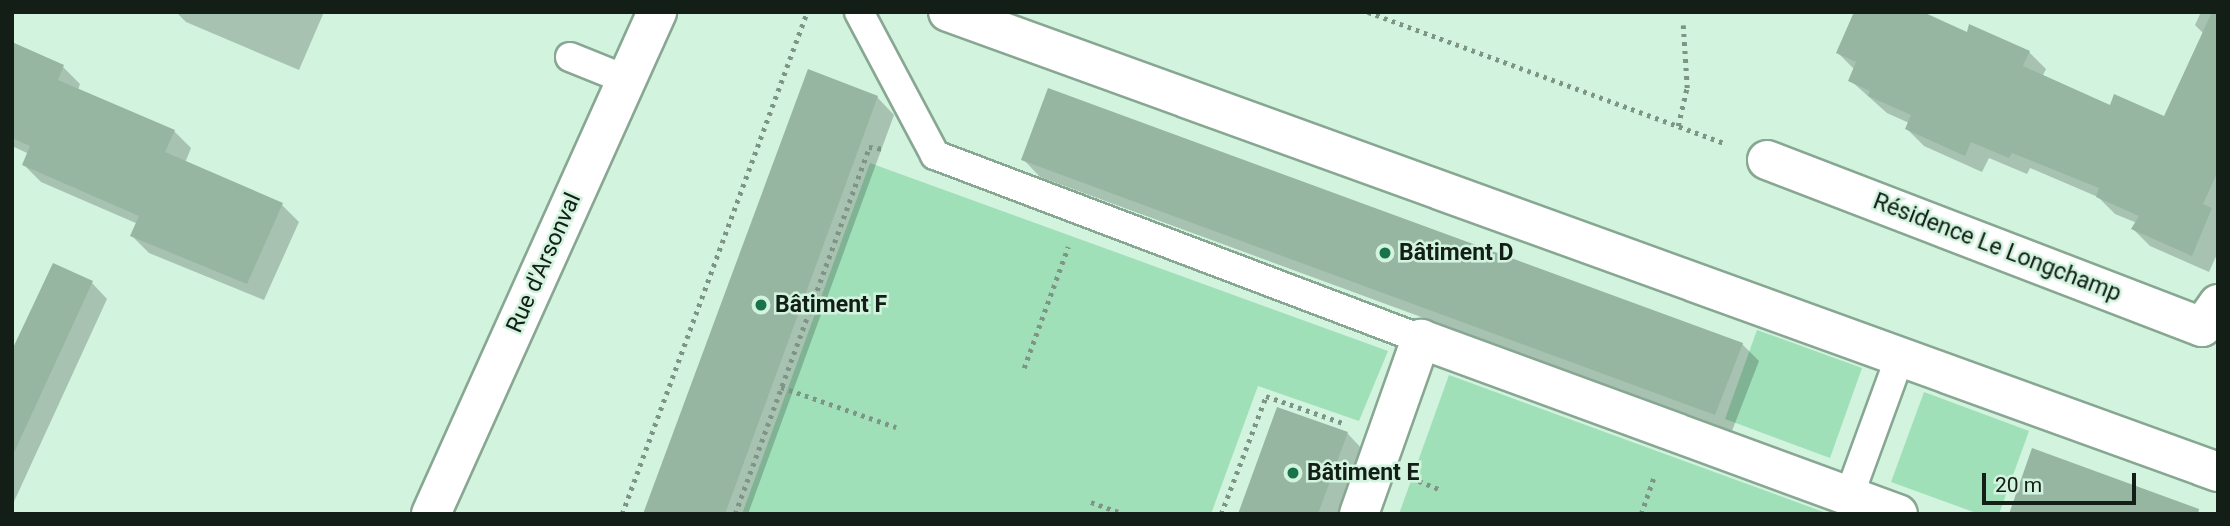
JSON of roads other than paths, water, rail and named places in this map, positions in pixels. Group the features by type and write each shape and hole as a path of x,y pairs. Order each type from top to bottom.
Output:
{"street":[{"name":"Rue d'Arsonval","path":"431,514 657,12"},
{"path":"948,12 2218,472"},
{"name":"Résidence Le Longchamp","path":"1767,160 2202,327 2218,304"},
{"path":"1359,514 1421,339 1898,514"}],"lane":[{"path":"859,12 934,155 1421,339"},
{"path":"570,57 627,80"},
{"path":"1849,496 1900,357"}],"place":[{"name":"Bâtiment D","path":"1385,253"},
{"name":"Bâtiment F","path":"761,305"},
{"name":"Bâtiment E","path":"1293,473"}]}
